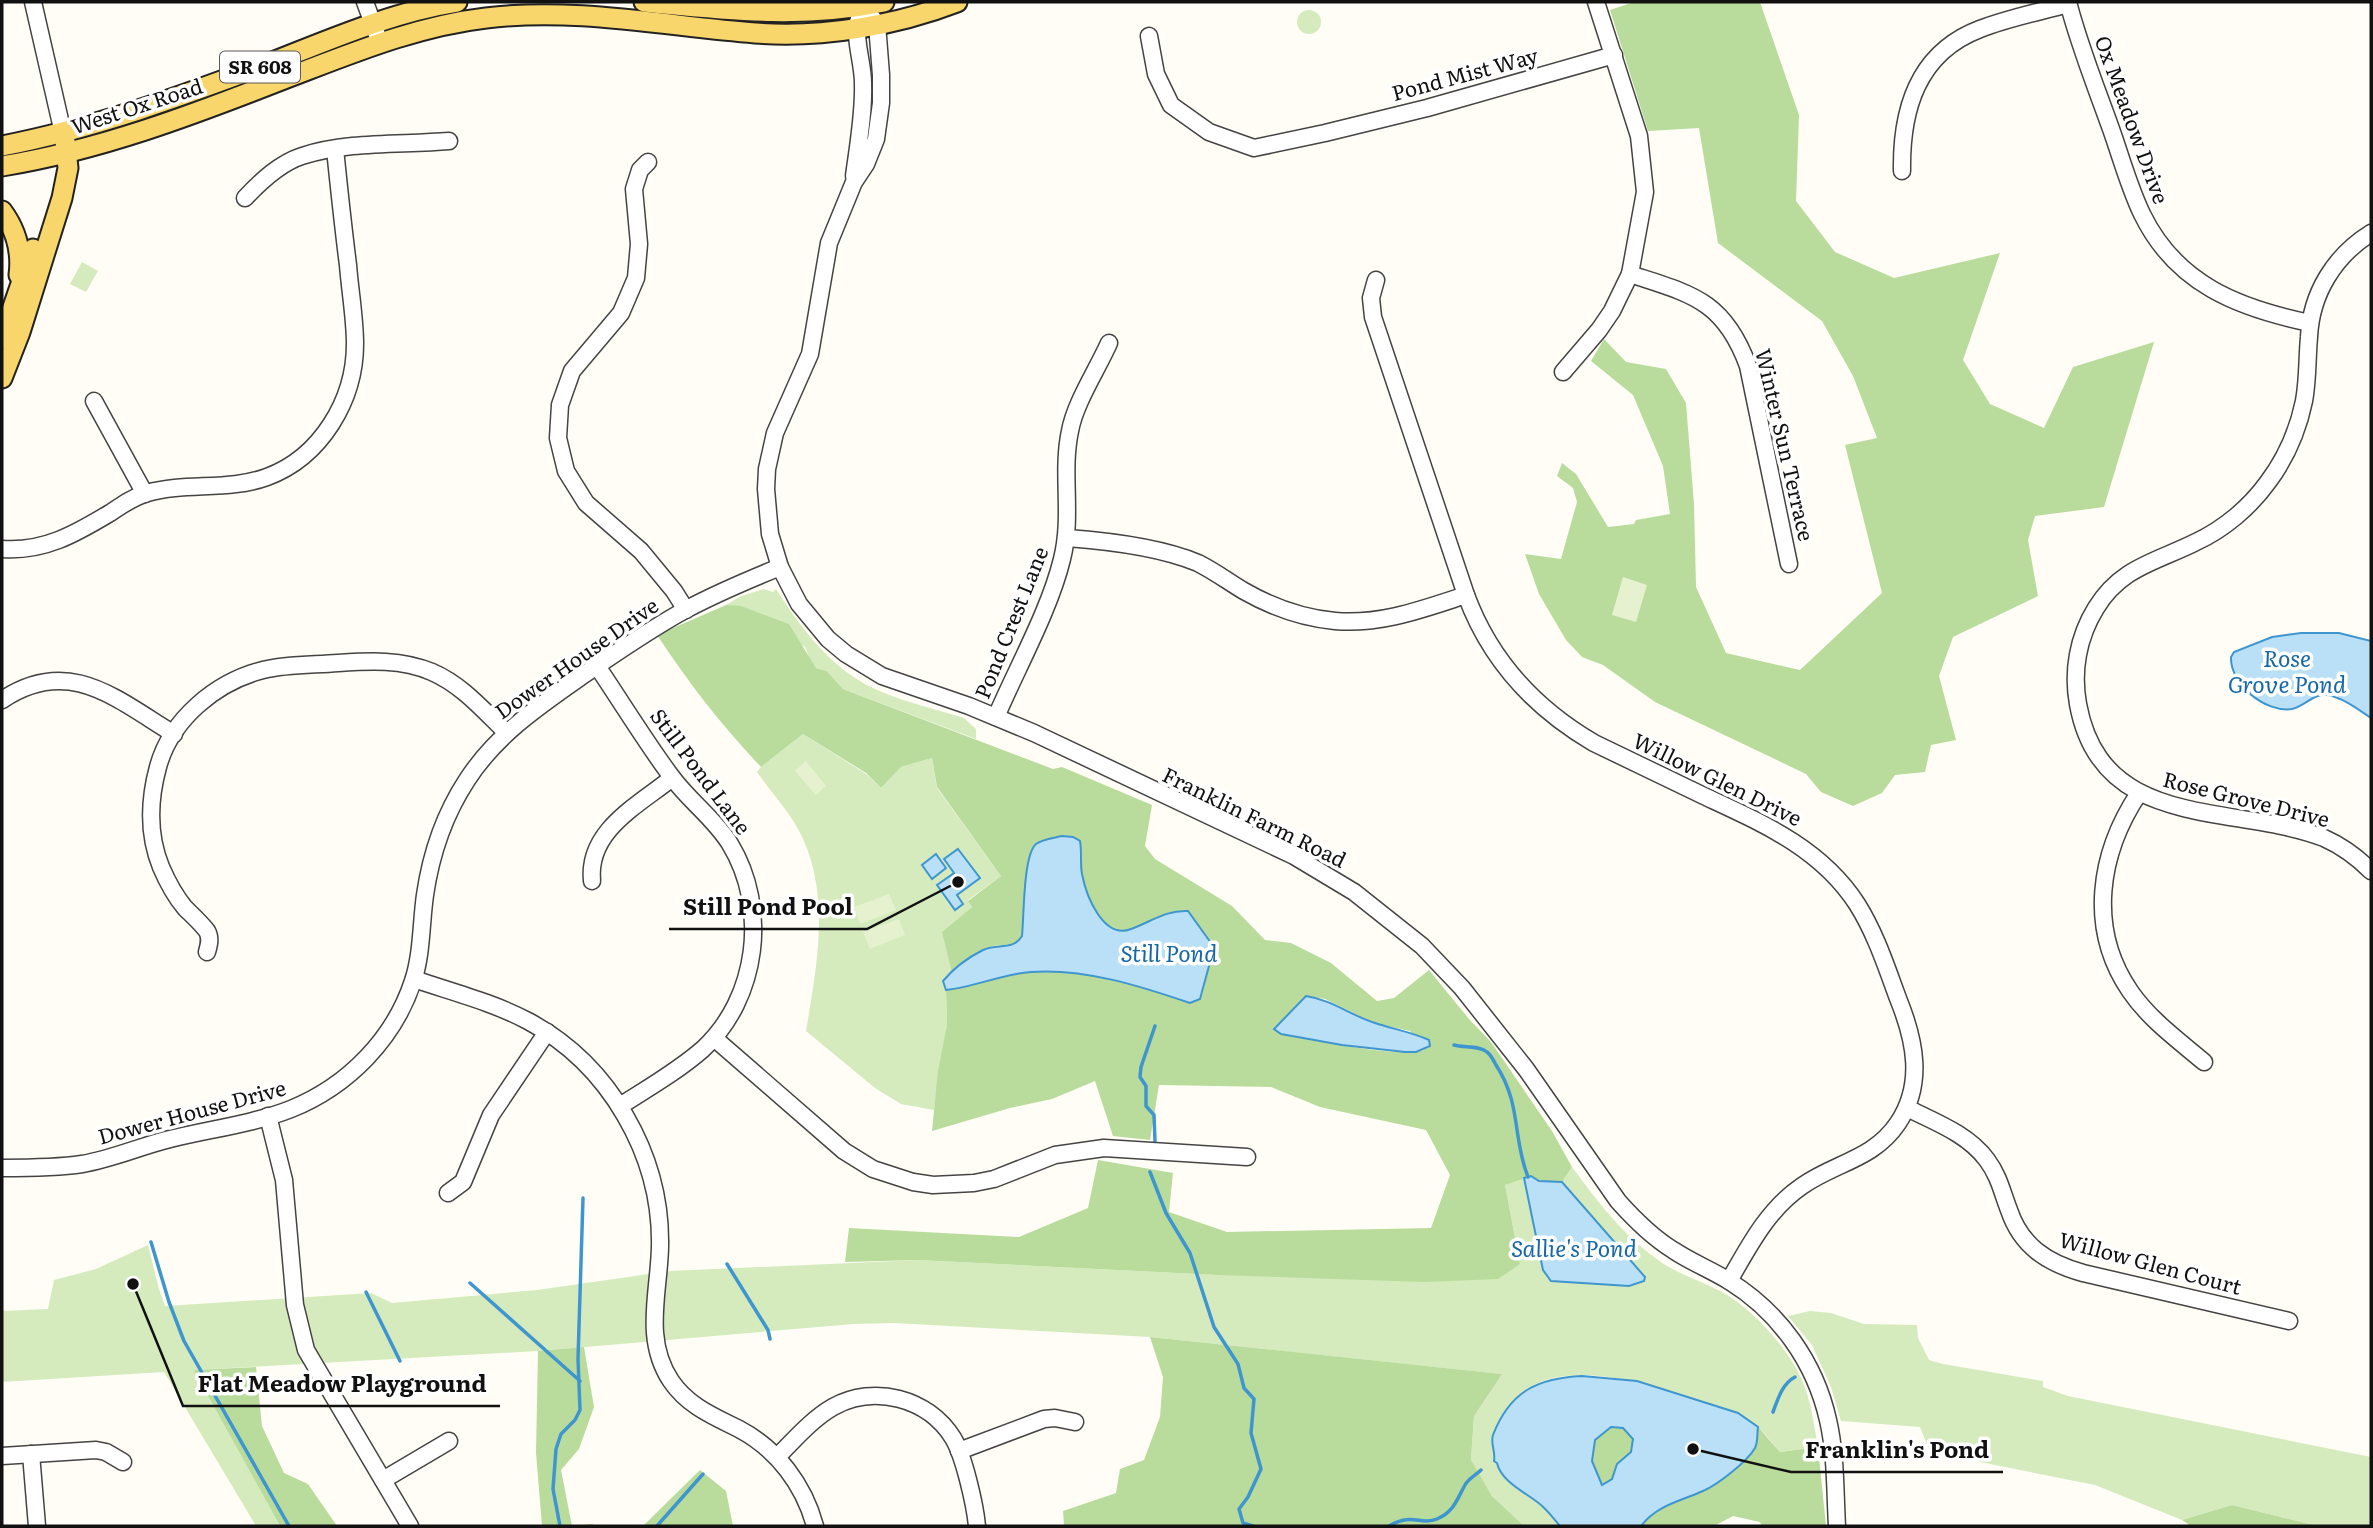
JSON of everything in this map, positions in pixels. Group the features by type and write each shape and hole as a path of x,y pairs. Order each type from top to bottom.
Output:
{"main road":[{"name":"West Ox Road","path":"2,378 20,332 62,198 68,168 63,133 169,100 373,24 457,2"},
{"path":"644,2 774,13 809,13 884,2"},
{"name":"West Ox Road","path":"64,154 155,127 380,43 442,25 523,15 597,17 757,33 799,33 877,24 957,2"},
{"path":"2,146 63,133"},
{"name":"West Ox Road","path":"2,340 64,154"},
{"path":"2,166 64,154"},
{"path":"2,211 14,231 20,256 14,303"}],"street":[{"path":"33,2 63,133"},
{"path":"365,2 380,43"},
{"path":"1563,372 1612,311 1630,274 1645,192 1639,136 1596,2"},
{"path":"1902,171 1903,130 1910,102 1923,76 1938,57 1955,42 1978,30 2068,3"},
{"name":"Ox Meadow Drive","path":"2068,3 2135,197 2158,242 2186,272 2227,298 2267,314 2310,323"},
{"path":"863,4 877,24"},
{"name":"Franklin Farm Road","path":"854,183 863,84 856,27 863,4"},
{"name":"Franklin Farm Road","path":"877,24 881,75 876,139 829,243 810,354 775,433 769,456 766,489 770,534 780,567 799,604 813,623 846,654 882,676 996,717 1294,856 1354,892 1388,918 1444,968 1486,1017 1634,1219 1674,1251 1729,1281 1750,1296 1779,1323 1812,1372 1828,1421 1838,1526"},
{"name":"Pond Mist Way","path":"1149,36 1156,74 1171,105 1209,132 1254,148 1325,133 1541,77 1614,55"},
{"path":"245,198 257,184 288,162 302,156 335,149 449,141"},
{"path":"2,549 22,549 59,542 145,494 242,483 269,477 300,459 324,435 350,385 355,343 335,149"},
{"path":"648,162 640,170 634,189 639,244 636,278 621,313 572,371 560,405 558,438 566,471 586,503 641,551 686,610"},
{"name":"Rose Grove Drive","path":"2371,233 2352,247 2334,267 2317,296 2310,323 2307,381 2301,413 2291,443 2271,478 2246,507 2216,531 2147,562 2124,576 2096,608 2084,633 2075,673 2077,701 2083,726 2107,766 2139,793 2165,804 2323,838 2351,853 2371,871"},
{"name":"Winter Sun Terrace","path":"1630,274 1691,295 1706,304 1722,317 1741,346 1748,366 1789,564"},
{"name":"Willow Glen Drive","path":"1376,280 1371,298 1373,317 1466,595 1483,635 1497,657 1528,696 1594,744 1773,828 1815,856 1849,892 1873,933 1912,1038 1915,1074 1907,1108 1888,1137 1864,1155 1804,1184 1776,1208 1762,1225 1729,1281"},
{"name":"Pond Crest Lane","path":"996,717 1058,574 1069,517 1070,429 1078,406 1109,343"},
{"path":"94,401 145,494"},
{"path":"1067,538 1178,556 1206,567 1269,604 1316,619 1359,622 1383,620 1466,595"},
{"name":"Dower House Drive","path":"2,1168 84,1164 169,1139 268,1116 330,1089 367,1058 396,1019 414,979 429,873 443,825 467,779 506,732 538,706 647,632 686,610 780,567"},
{"path":"207,952 209,938 206,931 183,906 157,856 151,819 153,786 159,763 173,734 197,706 215,692 244,676 273,668 378,661 414,666 449,681 464,691 506,732"},
{"name":"Still Pond Lane","path":"597,666 672,778 719,827 731,845 747,881 752,901 754,939 747,976 726,1022 714,1038 688,1062 620,1106"},
{"path":"2,700 41,682 74,681 107,692 173,734"},
{"path":"592,881 593,856 603,835 672,778"},
{"path":"2139,793 2120,824 2107,860 2102,892 2107,938 2115,964 2134,996 2157,1022 2204,1062"},
{"path":"414,979 507,1011 547,1032 589,1068 620,1106 642,1148 656,1196 660,1246 653,1326 663,1367 671,1381 689,1401 757,1441 777,1457 796,1481 815,1526"},
{"path":"448,1193 463,1182 491,1115 547,1032"},
{"path":"714,1038 844,1151 873,1169 913,1182 933,1185 974,1183 994,1179 1055,1155 1104,1148 1247,1157"},
{"name":"Willow Glen Court","path":"1907,1108 1976,1147 1995,1172 2015,1225 2033,1250 2045,1259 2083,1273 2289,1321"},
{"path":"268,1116 287,1204 295,1305 302,1339 314,1368 410,1526"},
{"path":"777,1457 834,1406 856,1398 879,1395 908,1401 927,1411 944,1426 960,1451 977,1526"},
{"path":"960,1451 1044,1419 1075,1422"},
{"path":"383,1480 449,1441"},
{"path":"2,1456 96,1450 106,1452 123,1462"},
{"path":"31,1454 37,1526"}],"green space":[{"path":"1634,2 1760,2 1799,115 1796,201 1835,252 1894,278 2000,253 1963,360 1990,404 2044,428 2073,367 2154,342 2104,507 2035,516 2028,540 2038,596 1953,637 1939,676 1956,740 1931,745 1925,772 1895,775 1882,793 1853,806 1821,792 1806,774 1655,702 1603,665 1582,657 1566,640 1539,594 1525,554 1561,559 1577,502 1573,488 1557,476 1562,463 1576,474 1608,527 1634,524 1636,520 1670,514 1663,466 1633,395 1591,361 1604,339 1626,362 1666,369 1686,403 1694,504 1696,587 1726,653 1800,670 1882,593 1845,445 1877,438 1853,376 1822,321 1718,243 1699,128 1648,131 1610,10"},
{"path":"1304,10 1314,10 1321,17 1321,27 1314,34 1304,34 1297,27 1297,17"},
{"path":"82,262 98,271 86,292 70,284"},
{"path":"1623,577 1647,585 1636,622 1612,615"},
{"path":"764,589 773,592 776,589 815,642 851,675 889,695 964,718 976,729 976,739 843,689 827,671 816,668 805,647 750,610 726,605 741,596"},
{"path":"726,605 741,606 789,624 816,668 827,671 843,689 1053,769 1062,767 1152,805 1145,846 1155,859 1232,906 1265,940 1291,943 1331,963 1377,1001 1394,998 1429,970 1491,1042 1552,1131 1572,1167 1562,1182 1539,1181 1531,1176 1505,1185 1520,1264 1498,1279 1424,1282 918,1260 845,1262 849,1228 1019,1237 1088,1208 1098,1160 1173,1173 1169,1212 1227,1232 1431,1228 1450,1175 1426,1130 1320,1107 1271,1087 1159,1085 1150,1140 1113,1136 1095,1081 1052,1099 1010,1108 932,1131 938,1071 947,1025 946,990 1020,973 1051,971 1112,980 1190,1003 1200,999 1202,995 1212,955 1188,911 1165,914 1131,930 1112,928 1104,922 1087,892 1082,874 1082,852 1027,871 1025,919 1019,942 987,948 952,973 942,932 972,907 968,901 1001,876 937,787 932,758 901,767 881,788 866,773 803,734 761,767 706,703 657,635","holes":["1307,996 1325,999 1374,1023 1410,1031 1424,1050 1393,1052 1354,1047 1281,1034 1275,1028"]},
{"path":"803,734 866,774 881,788 901,767 932,758 937,788 1001,876 968,900 972,907 943,932 952,973 944,987 947,1025 934,1110 901,1104 875,1088 806,1031 819,928 815,877 809,853 798,829 757,772"},
{"path":"806,761 826,786 816,795 795,771"},
{"path":"889,894 896,910 860,924 854,907"},
{"path":"899,919 905,935 870,949 863,932"},
{"path":"1572,1167 1611,1217 1645,1250 1673,1269 1732,1298 1756,1318 1778,1342 1802,1380 1818,1447 1780,1452 1766,1435 1744,1416 1635,1382 1591,1375 1549,1379 1530,1387 1518,1397 1492,1437 1499,1462 1508,1478 1545,1508 1560,1526 1524,1526 1492,1496 1471,1461 1474,1416 1501,1374 1150,1337 894,1323 854,1324 538,1351 195,1370 280,1526 256,1526 164,1372 2,1382 2,1311 48,1309 54,1280 96,1269 148,1245 165,1306 371,1293 392,1303 537,1290 670,1271 918,1260 1217,1275 1520,1264 1505,1185 1524,1178 1543,1270 1644,1281 1644,1277 1562,1182"},
{"path":"1810,1311 1831,1313 1864,1324 1917,1325 1918,1338 1929,1360 1943,1364 2043,1381 2043,1387 2068,1396 2371,1457 2371,1526 2318,1526 2232,1505 2182,1520 2095,1485 1930,1452 1920,1427 1841,1421 1831,1387 1812,1345 1788,1316"},
{"path":"1150,1337 1502,1374 1474,1416 1471,1460 1492,1496 1524,1526 1064,1526 1063,1511 1116,1493 1120,1469 1144,1460 1160,1417 1163,1377"},
{"path":"584,1347 594,1407 579,1449 561,1470 572,1526 542,1526 536,1453 538,1351"},
{"path":"256,1367 262,1426 284,1473 308,1484 337,1526 280,1526 194,1370"},
{"path":"1611,1427 1623,1428 1633,1438 1631,1452 1617,1464 1612,1479 1602,1485 1592,1461 1595,1439"},
{"path":"1758,1427 1780,1452 1818,1447 1826,1526 1762,1526 1760,1522 1733,1516 1714,1526 1641,1526 1646,1519 1678,1499 1705,1491 1756,1447"},
{"path":"700,1470 726,1491 733,1526 643,1526"},
{"path":"2232,1505 2318,1526 2191,1526 2182,1520"}],"water":[{"name":"Rose Grove Pond","path":"2301,633 2339,633 2371,641 2371,718 2344,701 2327,695 2318,696 2292,709 2271,706 2251,695 2236,677 2231,657 2234,652 2272,637"},
{"name":"Still Pond","path":"1062,836 1080,841 1081,870 1087,893 1098,914 1112,928 1121,931 1131,929 1165,914 1188,911 1211,943 1212,955 1200,999 1190,1003 1112,980 1051,971 1020,973 946,990 943,981 967,960 988,948 1014,944 1022,936 1026,873 1032,850 1039,842"},
{"path":"958,849 980,878 957,895 963,904 955,910 937,885 954,873 944,859"},
{"path":"936,854 946,868 932,879 922,865"},
{"path":"1306,996 1375,1023 1422,1037 1429,1040 1430,1046 1416,1052 1405,1052 1342,1045 1281,1034 1274,1029"},
{"name":"Sallie's Pond","path":"1531,1176 1539,1181 1562,1182 1645,1277 1644,1281 1629,1286 1551,1281 1543,1270 1524,1178"},
{"path":"1566,1377 1637,1381 1738,1413 1758,1427 1756,1446 1745,1460 1709,1488 1662,1508 1641,1526 1560,1526 1549,1512 1515,1487 1499,1470 1494,1461 1492,1438 1500,1420 1517,1398 1539,1384","holes":["1611,1427 1623,1428 1633,1439 1631,1452 1617,1464 1612,1479 1602,1485 1592,1461 1595,1440"]}],"waterway":[{"path":"1155,1026 1140,1077 1146,1086 1146,1106 1154,1115 1155,1141"},
{"path":"1454,1045 1484,1050 1493,1060 1510,1094 1528,1177"},
{"path":"1150,1172 1166,1213 1190,1253 1214,1327 1238,1364 1244,1388 1254,1399 1251,1433 1261,1469 1248,1497 1239,1509 1243,1523 1253,1526"},
{"path":"560,1526 553,1489 556,1449 561,1434 575,1420 580,1410 578,1359 583,1198"},
{"path":"151,1242 184,1341 289,1526"},
{"path":"727,1264 768,1330 770,1339"},
{"path":"470,1283 580,1381"},
{"path":"366,1292 400,1361"},
{"path":"1773,1412 1784,1388 1795,1377"},
{"path":"1389,1526 1404,1520 1431,1521 1443,1516 1454,1505 1466,1483 1481,1470"},
{"path":"657,1526 703,1474"}],"place":[{"name":"Still Pond Pool","path":"958,882"},
{"name":"Flat Meadow Playground","path":"133,1284"},
{"name":"Franklin's Pond","path":"1693,1449"}]}
